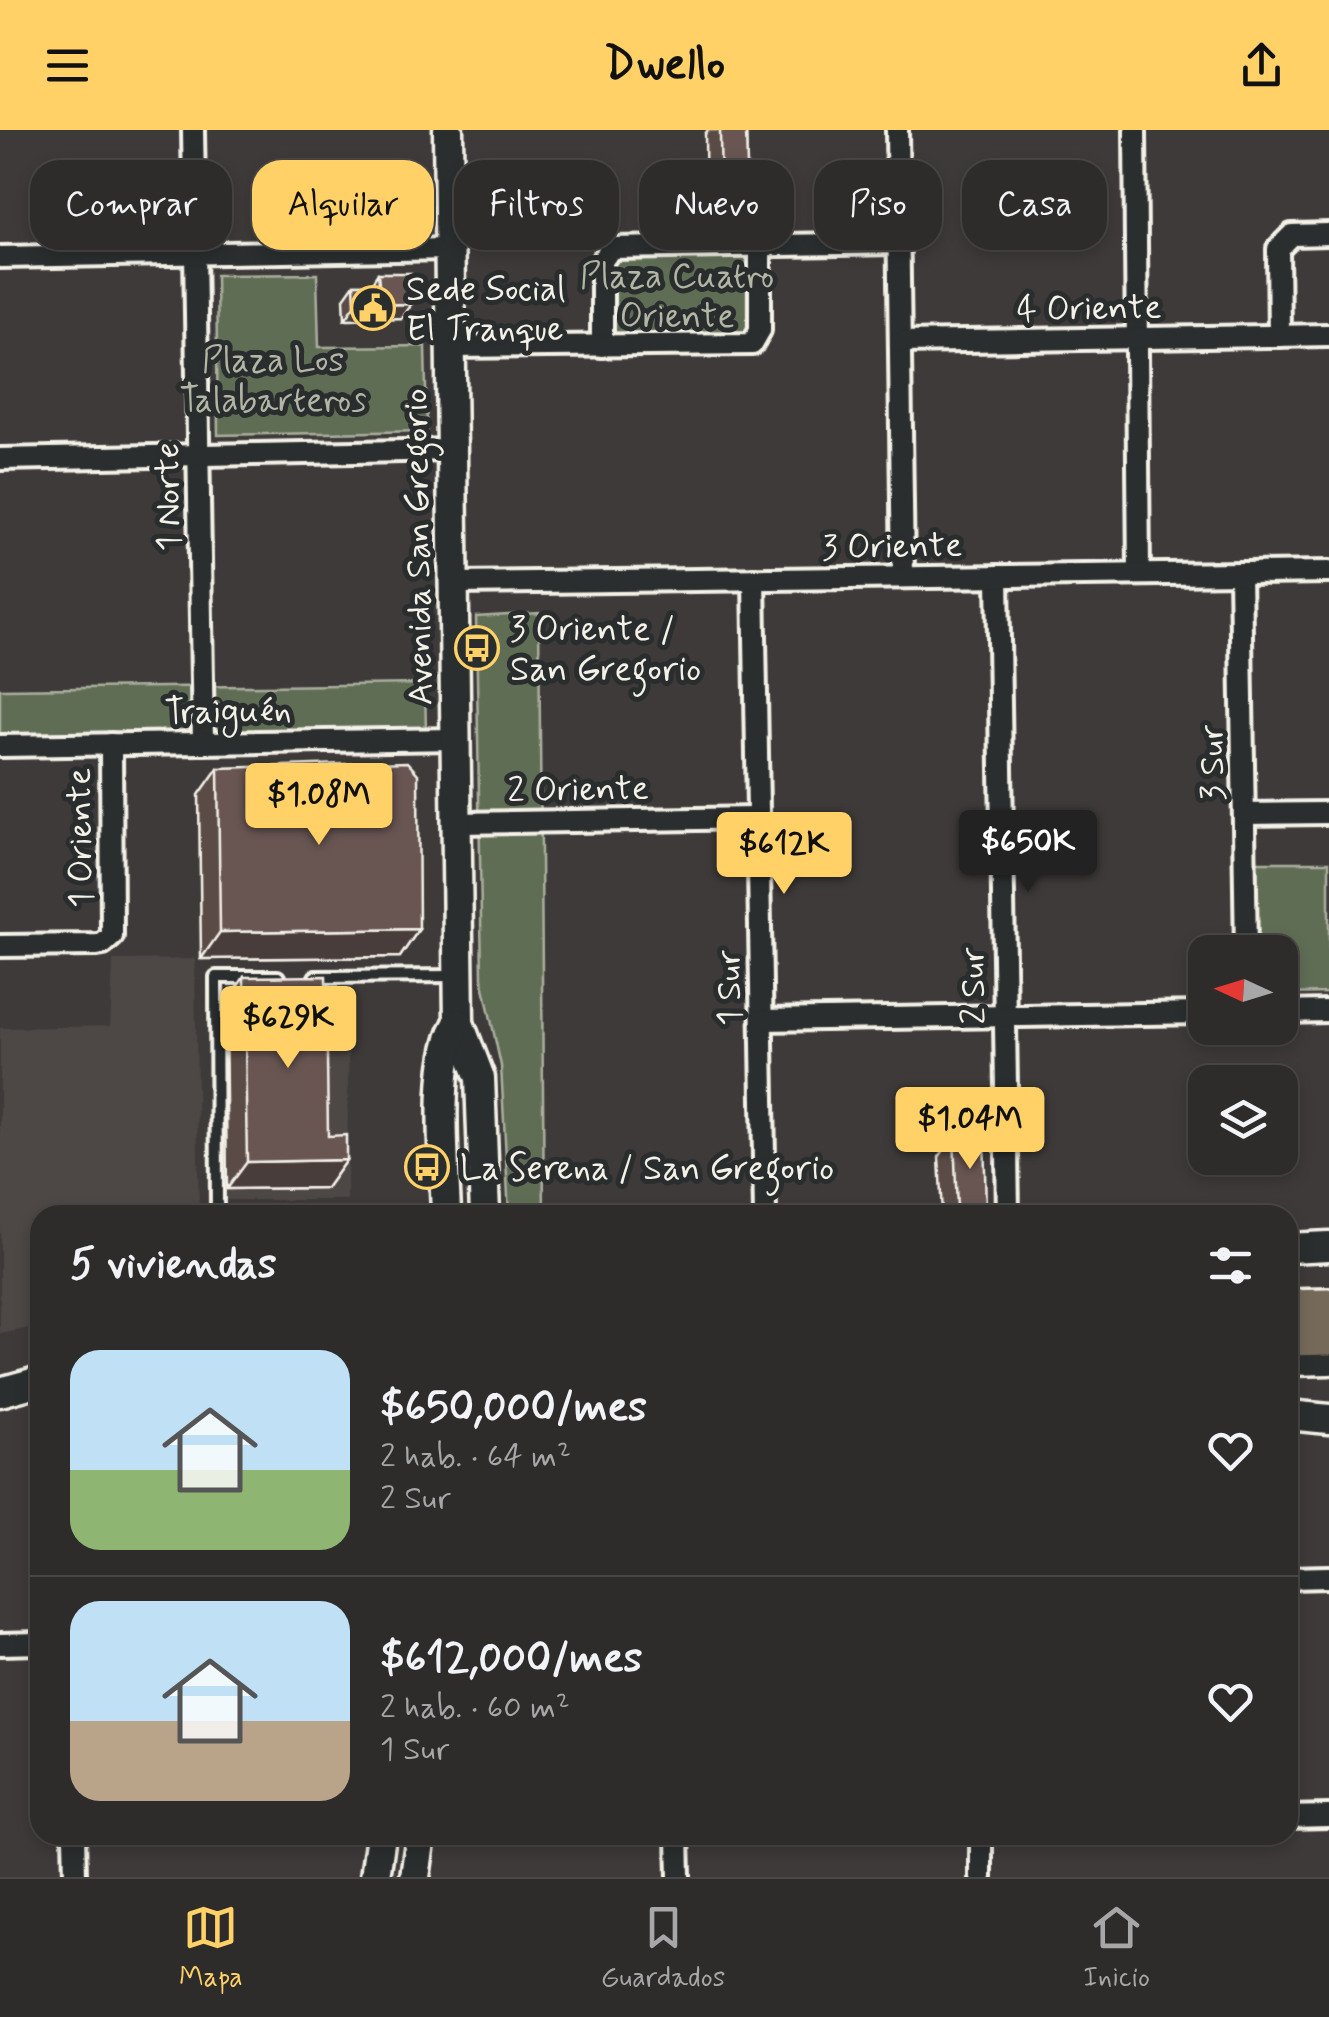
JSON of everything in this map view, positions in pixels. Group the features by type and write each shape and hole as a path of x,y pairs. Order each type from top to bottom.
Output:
{"highway":[{"path":"1298,1308 1329,1307"},
{"path":"1298,1338 1329,1337"}],"main road":[{"name":"Avenida San Gregorio","path":"448,130 459,1023 480,1078 485,1205"},
{"name":"Avenida San Gregorio","path":"446,1205 444,1056 452,1031 459,1023"},
{"path":"1298,1248 1329,1246"},
{"path":"1298,1264 1329,1264"},
{"path":"1298,1361 1329,1360"},
{"path":"0,1392 30,1384"},
{"path":"1298,1416 1329,1419"},
{"path":"375,1877 379,1845"},
{"path":"415,1877 420,1845"}],"street":[{"name":"1 Norte","path":"193,130 203,743"},
{"path":"898,130 898,160"},
{"path":"1135,130 1139,574"},
{"path":"1278,336 1278,249 1292,235 1329,234"},
{"path":"602,346 602,262 606,251 639,248"},
{"path":"0,256 450,249"},
{"path":"452,348 752,344 760,330 760,250"},
{"path":"899,250 904,577"},
{"name":"4 Oriente","path":"900,342 1329,335"},
{"path":"0,459 453,450"},
{"name":"3 Oriente","path":"455,583 1329,572"},
{"name":"3 Sur","path":"1240,573 1246,935"},
{"name":"2 Sur","path":"998,576 1008,1205"},
{"name":"1 Sur","path":"754,579 765,1205"},
{"name":"Traiguén","path":"0,746 458,739"},
{"name":"1 Oriente","path":"0,946 97,945 112,936 111,744"},
{"path":"1244,814 1329,813"},
{"name":"2 Oriente","path":"458,823 758,818"},
{"path":"1298,1012 1329,1011"},
{"path":"762,1020 1188,1013"},
{"path":"1298,1578 1329,1578"},
{"path":"0,1644 30,1644"},
{"path":"1298,1817 1329,1816"},
{"path":"74,1845 74,1877"},
{"path":"678,1845 679,1877"},
{"path":"981,1845 981,1877"}],"lane":[{"path":"311,977 459,976"},
{"path":"217,1205 216,978 292,977"}],"shaded area":[{"path":"195,959 199,1205 30,1205 30,1328 0,1334 0,1028 110,1026 113,960"},
{"path":"209,990 349,993 347,1200 210,1200"}],"green space":[{"name":"Plaza Cuatro Oriente","path":"747,253 747,338 607,336 607,263 617,255"},
{"name":"Plaza Los Talabarteros","path":"317,274 319,347 425,346 427,431 218,435 216,275"},
{"path":"539,613 544,1205 508,1205 501,1066 482,978 476,617"},
{"path":"425,684 426,732 0,736 0,689"},
{"path":"1254,862 1329,862 1329,993 1298,994 1298,935 1255,935"}],"building":[{"path":"720,130 746,130 747,160 720,160"},
{"path":"378,273 411,273 411,304 355,305 354,284 379,284"},
{"path":"407,762 418,774 419,929 220,932 218,768"},
{"path":"326,976 328,1136 346,1135 346,1160 247,1162 244,977"},
{"path":"984,1135 986,1205 957,1205 954,1136"}],"place":[{"name":"Sede Social El Tranque","path":"373,308"},
{"name":"3 Oriente / San Gregorio","path":"477,648"},
{"name":"La Serena / San Gregorio","path":"427,1167"}]}
